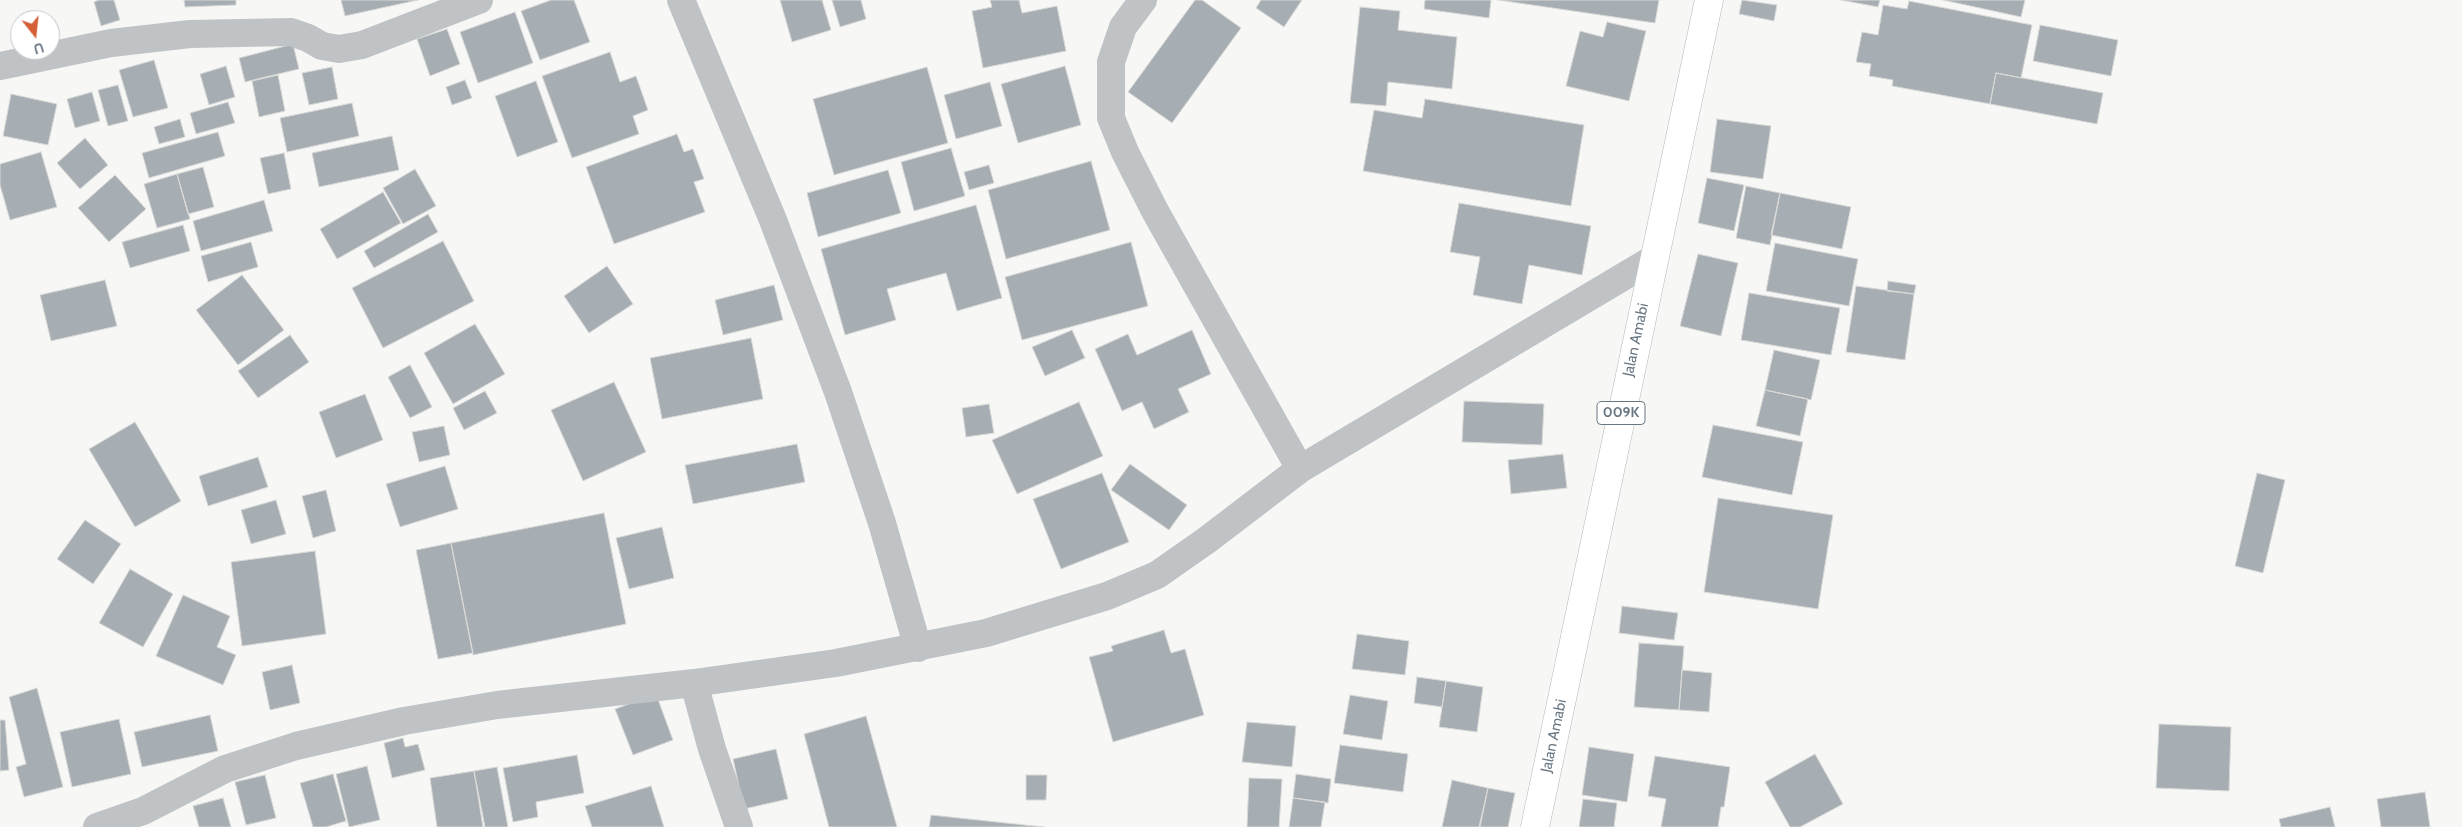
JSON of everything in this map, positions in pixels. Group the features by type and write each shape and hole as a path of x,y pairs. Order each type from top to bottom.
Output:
{"main road":[{"name":"Jalan Amabi","path":"1535,827 1709,0"}],"street":[{"path":"0,66 111,43 190,34 291,32 308,38 322,46 339,49 362,45 479,0"},
{"path":"681,0 773,220 838,392 882,523 918,648"},
{"path":"1143,0 1123,27 1111,62 1112,118 1125,152 1155,211 1300,469"},
{"path":"97,827 143,811 225,770 296,746 404,721 496,705 694,683 836,663 986,633 1062,611 1157,575 1207,540 1300,469 1653,259"},
{"path":"694,683 712,749 739,827"}],"building":[{"path":"114,0 120,20 101,26 94,2"},
{"path":"184,0 236,0 236,5 185,7"},
{"path":"341,0 418,0 345,16"},
{"path":"551,0 574,0 590,42 540,60 521,11"},
{"path":"780,0 822,0 831,30 792,42"},
{"path":"832,0 861,0 866,19 840,27"},
{"path":"990,0 1019,0 1022,13 1057,6 1066,51 983,68 972,11 992,7"},
{"path":"1195,0 1202,0 1241,28 1172,123 1128,92"},
{"path":"1261,0 1302,0 1284,27 1256,8"},
{"path":"1425,0 1491,0 1489,18 1424,9"},
{"path":"1498,0 1659,0 1655,23"},
{"path":"1742,0 1777,5 1774,21 1739,14"},
{"path":"1841,0 1880,0 1878,7"},
{"path":"1943,0 2025,0 2021,17"},
{"path":"1909,1 2032,25 2021,78 1996,73 1990,104 1892,86 1893,80 1869,76 1871,64 1856,62 1862,32 1878,35 1883,5 1907,9"},
{"path":"1360,7 1400,11 1398,30 1457,37 1452,89 1388,82 1386,106 1350,103"},
{"path":"515,12 533,63 478,83 460,32"},
{"path":"1607,22 1646,31 1629,101 1566,86 1580,31 1603,37"},
{"path":"2040,25 2118,40 2111,76 2033,61"},
{"path":"447,29 460,64 430,76 417,39"},
{"path":"293,44 299,69 245,82 239,58"},
{"path":"610,52 620,82 636,76 648,110 633,116 639,134 572,158 542,76"},
{"path":"154,60 168,108 133,117 119,70"},
{"path":"226,66 235,97 209,105 200,74"},
{"path":"1065,66 1081,125 1018,143 1001,84"},
{"path":"332,67 338,99 309,105 302,73"},
{"path":"927,67 948,143 834,175 813,99"},
{"path":"1996,73 2103,93 2097,124 1990,104"},
{"path":"278,75 285,111 259,117 252,81"},
{"path":"465,80 472,98 452,105 446,87"},
{"path":"536,81 558,142 517,157 495,96"},
{"path":"990,82 1002,126 956,139 944,95"},
{"path":"118,85 128,121 108,126 98,90"},
{"path":"92,92 100,121 75,128 67,99"},
{"path":"11,94 57,104 48,145 3,136"},
{"path":"1425,99 1584,125 1571,206 1363,171 1374,110 1422,118"},
{"path":"228,102 235,123 196,134 190,113"},
{"path":"352,103 359,136 287,152 280,118"},
{"path":"180,119 185,137 159,144 154,127"},
{"path":"1717,119 1771,126 1763,179 1710,172"},
{"path":"218,132 225,156 149,178 142,153"},
{"path":"677,134 684,152 693,149 704,179 694,182 705,212 614,244 586,167"},
{"path":"392,136 399,170 319,187 312,153"},
{"path":"85,138 108,165 80,189 57,163"},
{"path":"951,148 965,196 914,211 901,162"},
{"path":"41,152 57,207 10,220 0,185 0,164"},
{"path":"284,153 291,189 268,194 260,158"},
{"path":"1091,161 1110,230 1006,259 988,190"},
{"path":"989,165 994,183 969,190 964,172"},
{"path":"203,167 214,207 188,214 177,174"},
{"path":"415,169 436,206 403,224 383,188"},
{"path":"888,170 901,213 818,237 807,193"},
{"path":"177,174 190,219 157,228 144,184"},
{"path":"115,175 146,209 109,242 78,208"},
{"path":"1707,178 1744,185 1734,231 1698,223"},
{"path":"1746,186 1780,193 1770,245 1736,238"},
{"path":"383,192 401,223 337,259 320,229"},
{"path":"1780,193 1851,207 1842,249 1771,235"},
{"path":"264,200 273,231 201,251 193,221"},
{"path":"1459,203 1591,226 1582,275 1529,265 1522,304 1473,295 1480,257 1450,252"},
{"path":"976,205 1002,298 957,311 946,273 887,289 896,320 845,335 821,249"},
{"path":"428,214 438,232 374,268 364,251"},
{"path":"183,225 190,251 130,268 122,242"},
{"path":"443,241 474,301 383,348 352,288"},
{"path":"251,242 258,267 208,282 201,256"},
{"path":"1131,242 1148,306 1022,340 1005,277"},
{"path":"1775,243 1858,259 1849,306 1766,291"},
{"path":"1698,254 1738,263 1721,336 1680,326"},
{"path":"607,266 633,304 589,333 564,296"},
{"path":"242,275 284,330 238,365 196,310"},
{"path":"105,280 117,326 51,341 40,295"},
{"path":"1888,281 1916,285 1914,294 1887,291"},
{"path":"774,285 783,320 723,335 715,300"},
{"path":"1856,286 1914,294 1905,360 1846,352"},
{"path":"1749,293 1840,308 1831,355 1741,340"},
{"path":"475,324 505,374 453,404 424,353"},
{"path":"1072,330 1085,358 1045,376 1032,347"},
{"path":"1192,330 1211,374 1178,389 1189,412 1154,429 1142,402 1122,411 1095,349 1128,334 1137,355"},
{"path":"290,335 309,362 258,398 238,371"},
{"path":"751,338 763,399 662,419 650,358"},
{"path":"1774,350 1820,360 1811,400 1765,390"},
{"path":"410,365 432,407 410,418 388,377"},
{"path":"614,382 646,452 583,481 551,410"},
{"path":"1765,390 1808,399 1800,436 1756,426"},
{"path":"485,391 497,413 464,430 453,408"},
{"path":"365,394 383,440 336,458 319,412"},
{"path":"1464,401 1544,404 1542,445 1462,442"},
{"path":"1079,402 1103,456 1017,494 992,440"},
{"path":"989,404 994,433 966,437 962,408"},
{"path":"135,422 181,501 135,527 89,449"},
{"path":"1713,425 1803,442 1792,495 1702,477"},
{"path":"444,426 450,455 419,462 412,432"},
{"path":"797,444 805,482 693,504 685,465"},
{"path":"1563,454 1567,488 1511,494 1508,460"},
{"path":"258,457 268,487 208,506 199,476"},
{"path":"1130,464 1187,505 1169,530 1111,490"},
{"path":"445,466 458,509 400,527 386,484"},
{"path":"1102,473 1129,542 1061,569 1033,499"},
{"path":"2257,473 2285,480 2263,573 2235,566"},
{"path":"326,490 336,531 313,538 302,496"},
{"path":"1718,498 1833,515 1818,609 1704,592"},
{"path":"276,500 286,534 251,544 241,510"},
{"path":"604,513 626,624 473,655 451,543"},
{"path":"85,520 121,544 93,584 57,559"},
{"path":"662,527 674,578 629,589 616,538"},
{"path":"451,543 473,653 438,659 416,550"},
{"path":"315,551 326,634 242,646 231,562"},
{"path":"130,569 173,594 143,647 99,623"},
{"path":"183,595 230,616 217,647 236,655 223,685 156,656"},
{"path":"1622,606 1678,613 1674,640 1619,633"},
{"path":"1164,630 1171,653 1185,649 1204,715 1113,742 1089,657 1113,651 1111,646"},
{"path":"1357,634 1409,641 1405,675 1352,669"},
{"path":"1639,643 1684,646 1679,710 1634,707"},
{"path":"292,665 300,703 270,710 262,672"},
{"path":"1682,670 1712,673 1709,712 1679,710"},
{"path":"1417,677 1446,681 1442,707 1414,703"},
{"path":"1446,681 1483,687 1477,732 1439,727"},
{"path":"37,688 63,787 24,797 16,767 26,764 9,697"},
{"path":"656,694 673,740 633,755 615,709"},
{"path":"1350,695 1388,701 1382,740 1343,734"},
{"path":"210,715 218,751 142,767 134,732"},
{"path":"866,716 897,827 829,827 804,734"},
{"path":"119,719 131,774 72,787 60,732"},
{"path":"0,720 5,720 9,770 0,771"},
{"path":"1247,722 1296,726 1292,767 1242,762"},
{"path":"2159,724 2231,727 2229,791 2156,788"},
{"path":"403,738 405,747 418,744 425,770 392,778 384,743"},
{"path":"1340,745 1408,754 1403,792 1334,783"},
{"path":"1589,747 1634,754 1627,802 1582,795"},
{"path":"776,749 788,799 744,809 733,759"},
{"path":"1815,754 1843,804 1800,827 1790,827 1765,782"},
{"path":"577,755 584,793 536,802 538,817 513,822 503,768"},
{"path":"1655,756 1730,767 1724,807 1721,807 1718,827 1661,827 1666,799 1648,796"},
{"path":"367,766 380,820 349,827 336,774"},
{"path":"497,767 508,827 485,827 474,771"},
{"path":"474,771 483,827 437,827 430,778"},
{"path":"333,774 346,821 326,827 313,827 300,783"},
{"path":"1296,774 1331,779 1328,803 1293,798"},
{"path":"265,775 276,818 246,825 235,782"},
{"path":"1026,775 1047,775 1046,800 1026,800"},
{"path":"1249,778 1282,779 1279,827 1247,827"},
{"path":"1452,780 1488,788 1479,827 1442,827"},
{"path":"651,786 664,827 592,827 585,806"},
{"path":"1488,788 1515,793 1508,827 1480,827"},
{"path":"2425,792 2430,827 2381,827 2377,799"},
{"path":"223,798 231,827 199,827 193,806"},
{"path":"1293,798 1325,802 1321,827 1289,827"},
{"path":"1583,799 1617,803 1614,827 1579,827"},
{"path":"2330,807 2335,827 2281,827 2279,819"},
{"path":"931,815 1044,827 929,827"}]}
